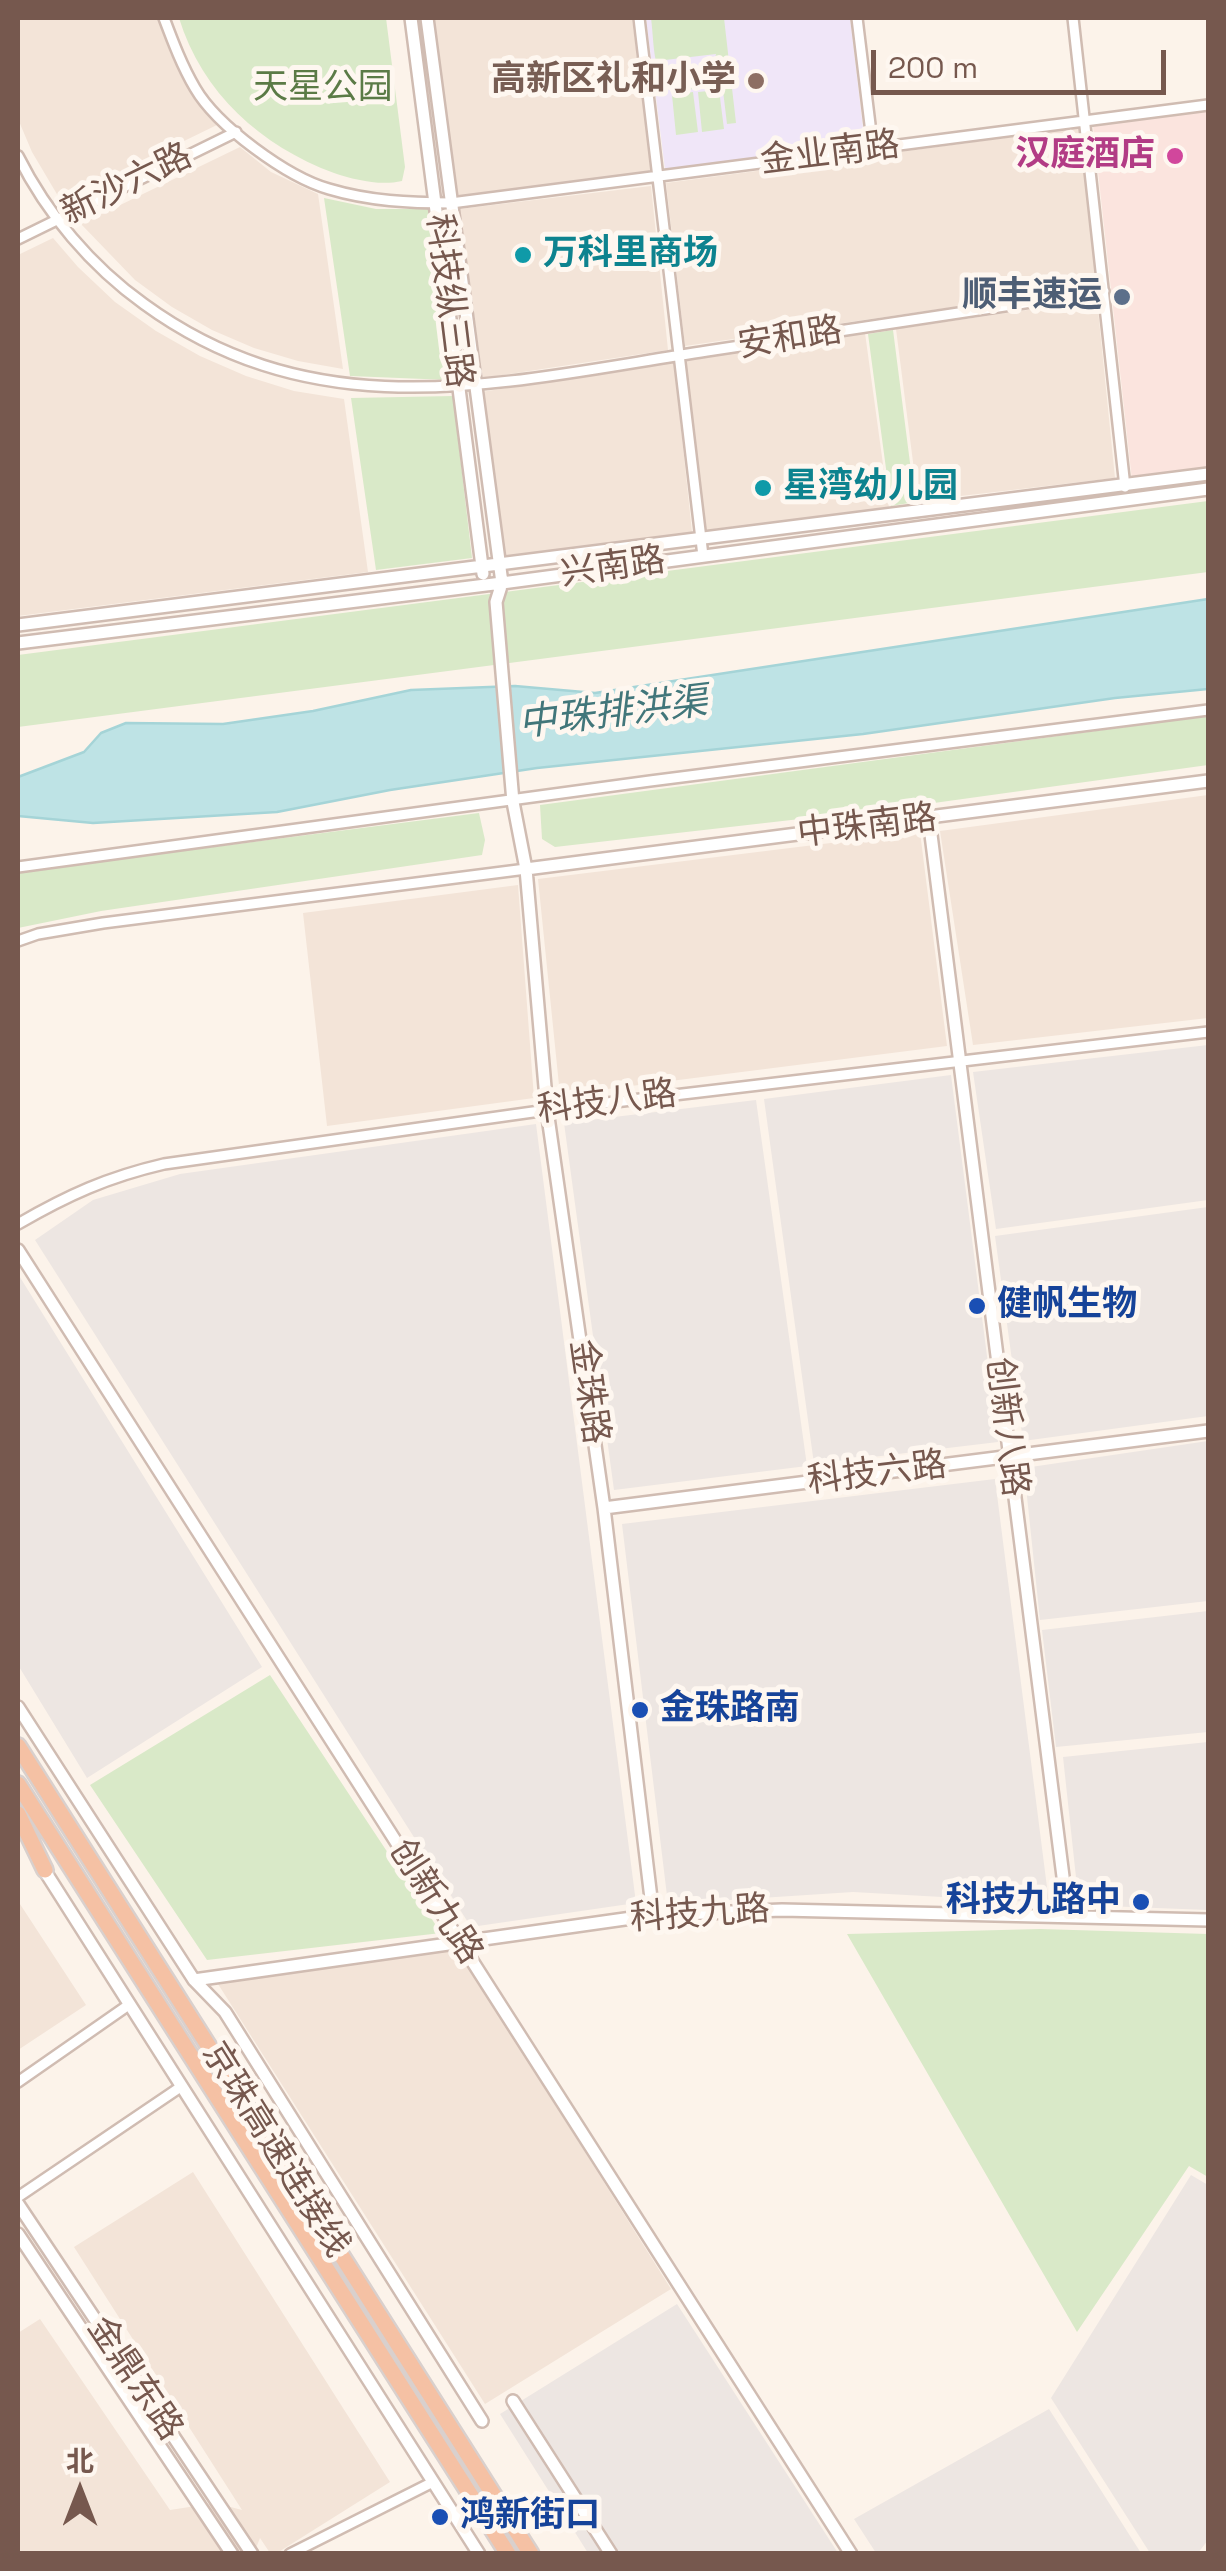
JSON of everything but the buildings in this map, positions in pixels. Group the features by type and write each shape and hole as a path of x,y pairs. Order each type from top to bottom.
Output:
{"highway":[{"name":"京珠高速连接线","path":"18,1746 532,2554"},
{"name":"京珠高速连接线","path":"18,1784 508,2554"},
{"path":"18,1814 45,1870"}],"street":[{"name":"金业南路","path":"164,18 197,92 236,132 277,166 326,188 378,200 451,203 1208,105"},
{"name":"科技纵三路","path":"411,18 484,585"},
{"name":"科技纵三路","path":"427,18 502,583"},
{"path":"639,18 703,556"},
{"path":"857,18 873,148"},
{"path":"1073,18 1126,500"},
{"name":"新沙六路","path":"18,239 236,132"},
{"name":"安和路","path":"18,156 57,219 88,255 125,291 167,321 229,353 311,380 362,387 475,386 1104,291"},
{"name":"兴南路","path":"18,625 1208,474"},
{"name":"兴南路","path":"18,643 1208,489"},
{"path":"496,602 502,583"},
{"path":"484,585 496,602"},
{"name":"金珠路","path":"496,602 512,802 526,870 547,1110 604,1508 653,1915"},
{"path":"18,867 1208,710"},
{"name":"中珠南路","path":"526,870 1208,781"},
{"name":"创新八路","path":"929,819 1068,1916"},
{"path":"18,941 103,924 526,870"},
{"name":"科技八路","path":"18,1224 74,1192 116,1175 164,1164 547,1110 1208,1032"},
{"name":"创新九路","path":"18,1250 851,2554"},
{"name":"科技六路","path":"604,1508 1208,1431"},
{"path":"18,1707 194,1980 225,2012 482,2421"},
{"path":"18,1828 478,2554"},
{"name":"科技九路","path":"194,1980 653,1915 782,1910 1208,1920"},
{"path":"18,2078 130,2004"},
{"path":"18,2200 182,2086"},
{"name":"金鼎东路","path":"18,2200 252,2554"},
{"name":"金鼎东路","path":"18,2234 232,2554"},
{"path":"513,2401 612,2554"},
{"path":"290,2554 433,2482"}],"shaded area":[{"path":"18,18 158,18 170,53 195,100 221,123 61,201 18,119"},
{"path":"434,18 632,18 652,172 457,197"},
{"name":"高新区礼和小学","path":"646,18 850,18 865,144 665,169"},
{"path":"1208,110 1208,470 1132,480 1093,126"},
{"path":"1080,128 1098,286 685,346 666,183"},
{"path":"240,147 271,172 318,194 343,369 254,348 212,330 135,280 81,224"},
{"path":"651,186 668,350 483,378 459,209"},
{"path":"53,238 115,302 200,356 294,391 344,399 368,572 18,616 18,255"},
{"path":"1097,300 1115,478 918,501 896,329"},
{"path":"865,333 889,508 706,530 685,361"},
{"path":"674,362 692,532 505,558 481,392"},
{"path":"1208,795 1208,1018 973,1045 940,831"},
{"path":"920,832 947,1046 560,1095 538,879"},
{"path":"518,885 534,1098 327,1126 303,913"},
{"path":"1208,1045 1208,1200 996,1229 973,1072"},
{"path":"951,1075 998,1442 814,1464 764,1099"},
{"path":"756,1100 807,1466 614,1490 564,1123"},
{"path":"536,1124 636,1903 471,1927 35,1240 93,1200 180,1174"},
{"path":"1208,1207 1208,1416 1023,1441 995,1236"},
{"path":"18,1274 262,1667 87,1778 18,1665"},
{"path":"1208,1441 1208,1601 1040,1620 1024,1468"},
{"path":"995,1479 1049,1903 853,1892 668,1904 622,1524"},
{"path":"1208,1611 1208,1732 1056,1747 1042,1630"},
{"path":"1208,1742 1208,1910 1079,1905 1063,1757"},
{"path":"18,1901 86,2005 18,2050"},
{"path":"458,1950 671,2289 485,2404 218,1984"},
{"path":"193,2172 390,2482 277,2553 270,2553 260,2538 254,2553 18,2554 18,2333 40,2319 170,2510 215,2503 242,2510 74,2247"},
{"path":"1191,2175 1208,2185 1208,2540 1198,2553 1150,2553 1051,2398"},
{"path":"677,2304 838,2553 588,2553 500,2414"},
{"path":"1049,2409 1141,2553 876,2553 854,2519"}],"green space":[{"name":"天星公园","path":"179,18 386,18 405,167 402,181 368,182 334,173 307,162 259,132 219,93 189,45"},
{"path":"651,18 724,18 736,123 727,124 721,74 704,86 686,90 669,84 662,76 657,66","holes":["716,54 712,71 696,82 685,81 672,74 665,60"]},
{"path":"719,90 724,129 702,132 698,92"},
{"path":"693,92 698,132 676,135 672,95"},
{"path":"324,198 376,209 431,209 449,380 350,376"},
{"path":"893,330 915,502 891,506 868,334"},
{"path":"453,396 472,558 376,570 351,398"},
{"path":"1208,501 1208,572 18,727 18,655"},
{"path":"1208,716 1208,765 905,807 555,847 542,839 540,805"},
{"path":"479,813 485,840 482,855 101,911 18,928 18,872"},
{"path":"270,1675 441,1933 207,1960 90,1785"},
{"path":"1040,1929 1208,1934 1208,2177 1189,2166 1077,2332 847,1934"}],"water":[{"name":"中珠排洪渠","path":"1208,599 1208,689 1115,698 863,734 537,768 277,812 93,823 18,816 18,777 84,752 101,733 126,723 223,724 313,711 411,690 515,686 595,693"}],"place":[{"name":"高新区礼和小学","path":"756,81"},
{"name":"汉庭酒店","path":"1175,156"},
{"name":"万科里商场","path":"523,255"},
{"name":"顺丰速运","path":"1122,297"},
{"name":"星湾幼儿园","path":"763,488"},
{"name":"健帆生物","path":"977,1306"},
{"name":"金珠路南","path":"640,1710"},
{"name":"科技九路中","path":"1141,1902"},
{"name":"鸿新街口","path":"440,2517"}]}
